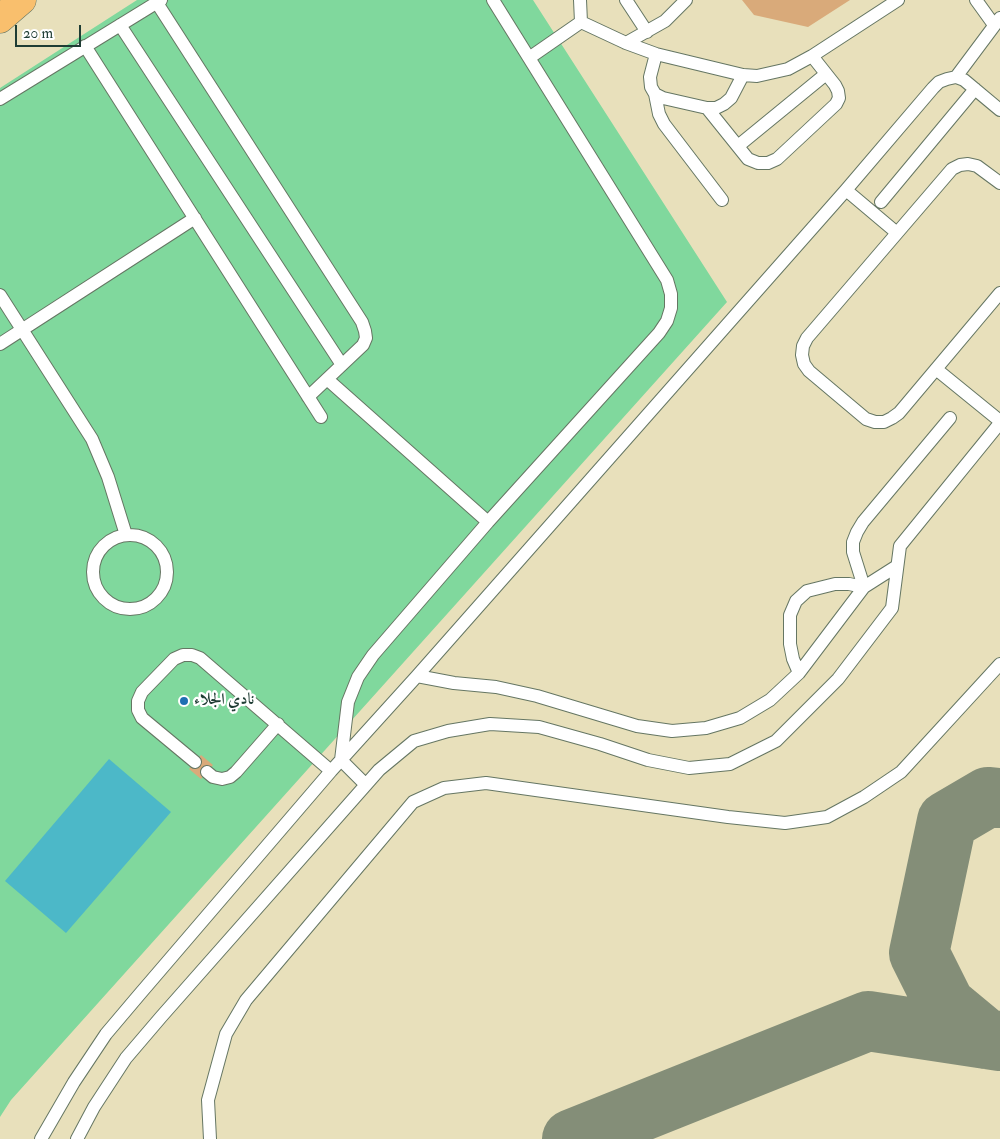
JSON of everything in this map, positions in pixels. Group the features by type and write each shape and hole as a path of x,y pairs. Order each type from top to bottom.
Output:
{"highway":[{"path":"0,19 22,0"}],"lane":[{"path":"341,760 348,702 358,677 374,655 488,522 659,333 667,321 671,308 671,294 667,280 492,0"},
{"path":"580,0 581,22"},
{"path":"626,0 646,32"},
{"path":"626,43 666,21 686,0"},
{"path":"581,22 626,43 656,54 743,75 758,76 788,69 812,56 898,0"},
{"path":"956,78 997,22 976,0"},
{"path":"0,98 159,1 362,322 366,338 363,346 308,397"},
{"path":"529,58 581,22"},
{"path":"120,25 342,365"},
{"path":"85,46 321,417"},
{"path":"656,54 650,78 659,114 664,124 722,200"},
{"path":"707,108 748,159 758,163 768,163 777,159 836,104 839,98 838,91 812,56"},
{"path":"738,146 826,74"},
{"path":"655,94 663,98 707,108 716,108 731,98 743,75"},
{"path":"41,1139 74,1082 106,1034 331,771 846,190 933,88 947,79 956,78 964,80 1000,110"},
{"path":"880,202 975,89"},
{"path":"1000,183 977,166 968,164 952,169 807,338 803,346 804,364 809,371 866,419 884,422 899,413 1000,293"},
{"path":"846,190 897,233"},
{"path":"0,344 195,218"},
{"path":"0,295 92,439 108,478 126,535"},
{"path":"77,1139 126,1058 379,770 414,741 448,731 490,724 540,727 648,760 689,768 730,764 776,741 838,679 892,608 900,546 1000,422 936,369"},
{"path":"327,379 488,522"},
{"path":"864,587 853,552 853,542 857,532 863,522 950,418"},
{"path":"126,535 144,537 158,548 166,564 166,581 157,597 143,607 125,609 108,602 96,589 92,572 97,554 109,541 126,535"},
{"path":"417,676 454,683 496,687 537,696 637,726 672,731 706,728 740,718 770,700 799,673 864,587 897,566"},
{"path":"799,673 793,659 790,644 790,615 796,601 806,591 835,584 850,584 864,587"},
{"path":"195,762 142,718 138,710 138,701 142,692 174,659 192,655 200,658 331,771"},
{"path":"210,1139 208,1100 226,1034 246,1000 413,802 444,788 486,783 728,817 785,823 827,817 864,797 901,772 1000,664"},
{"path":"207,772 214,777 222,779 230,777 278,724"},
{"path":"341,760 366,785"}],"green space":[{"name":"نادي الجلاء","path":"137,0 533,0 727,302 11,1100 0,1117 0,88"}],"water":[{"path":"109,759 171,812 66,933 5,881"}],"building":[{"path":"742,0 850,0 808,27 754,15"},
{"path":"201,755 213,765 201,779 189,769"}],"taxiway":[{"path":"986,1039 945,1005 919,953 947,821 988,797 1000,798"},
{"path":"572,1139 868,1021 1000,1041"}],"place":[{"name":"نادي الجلاء","path":"184,701"}]}
